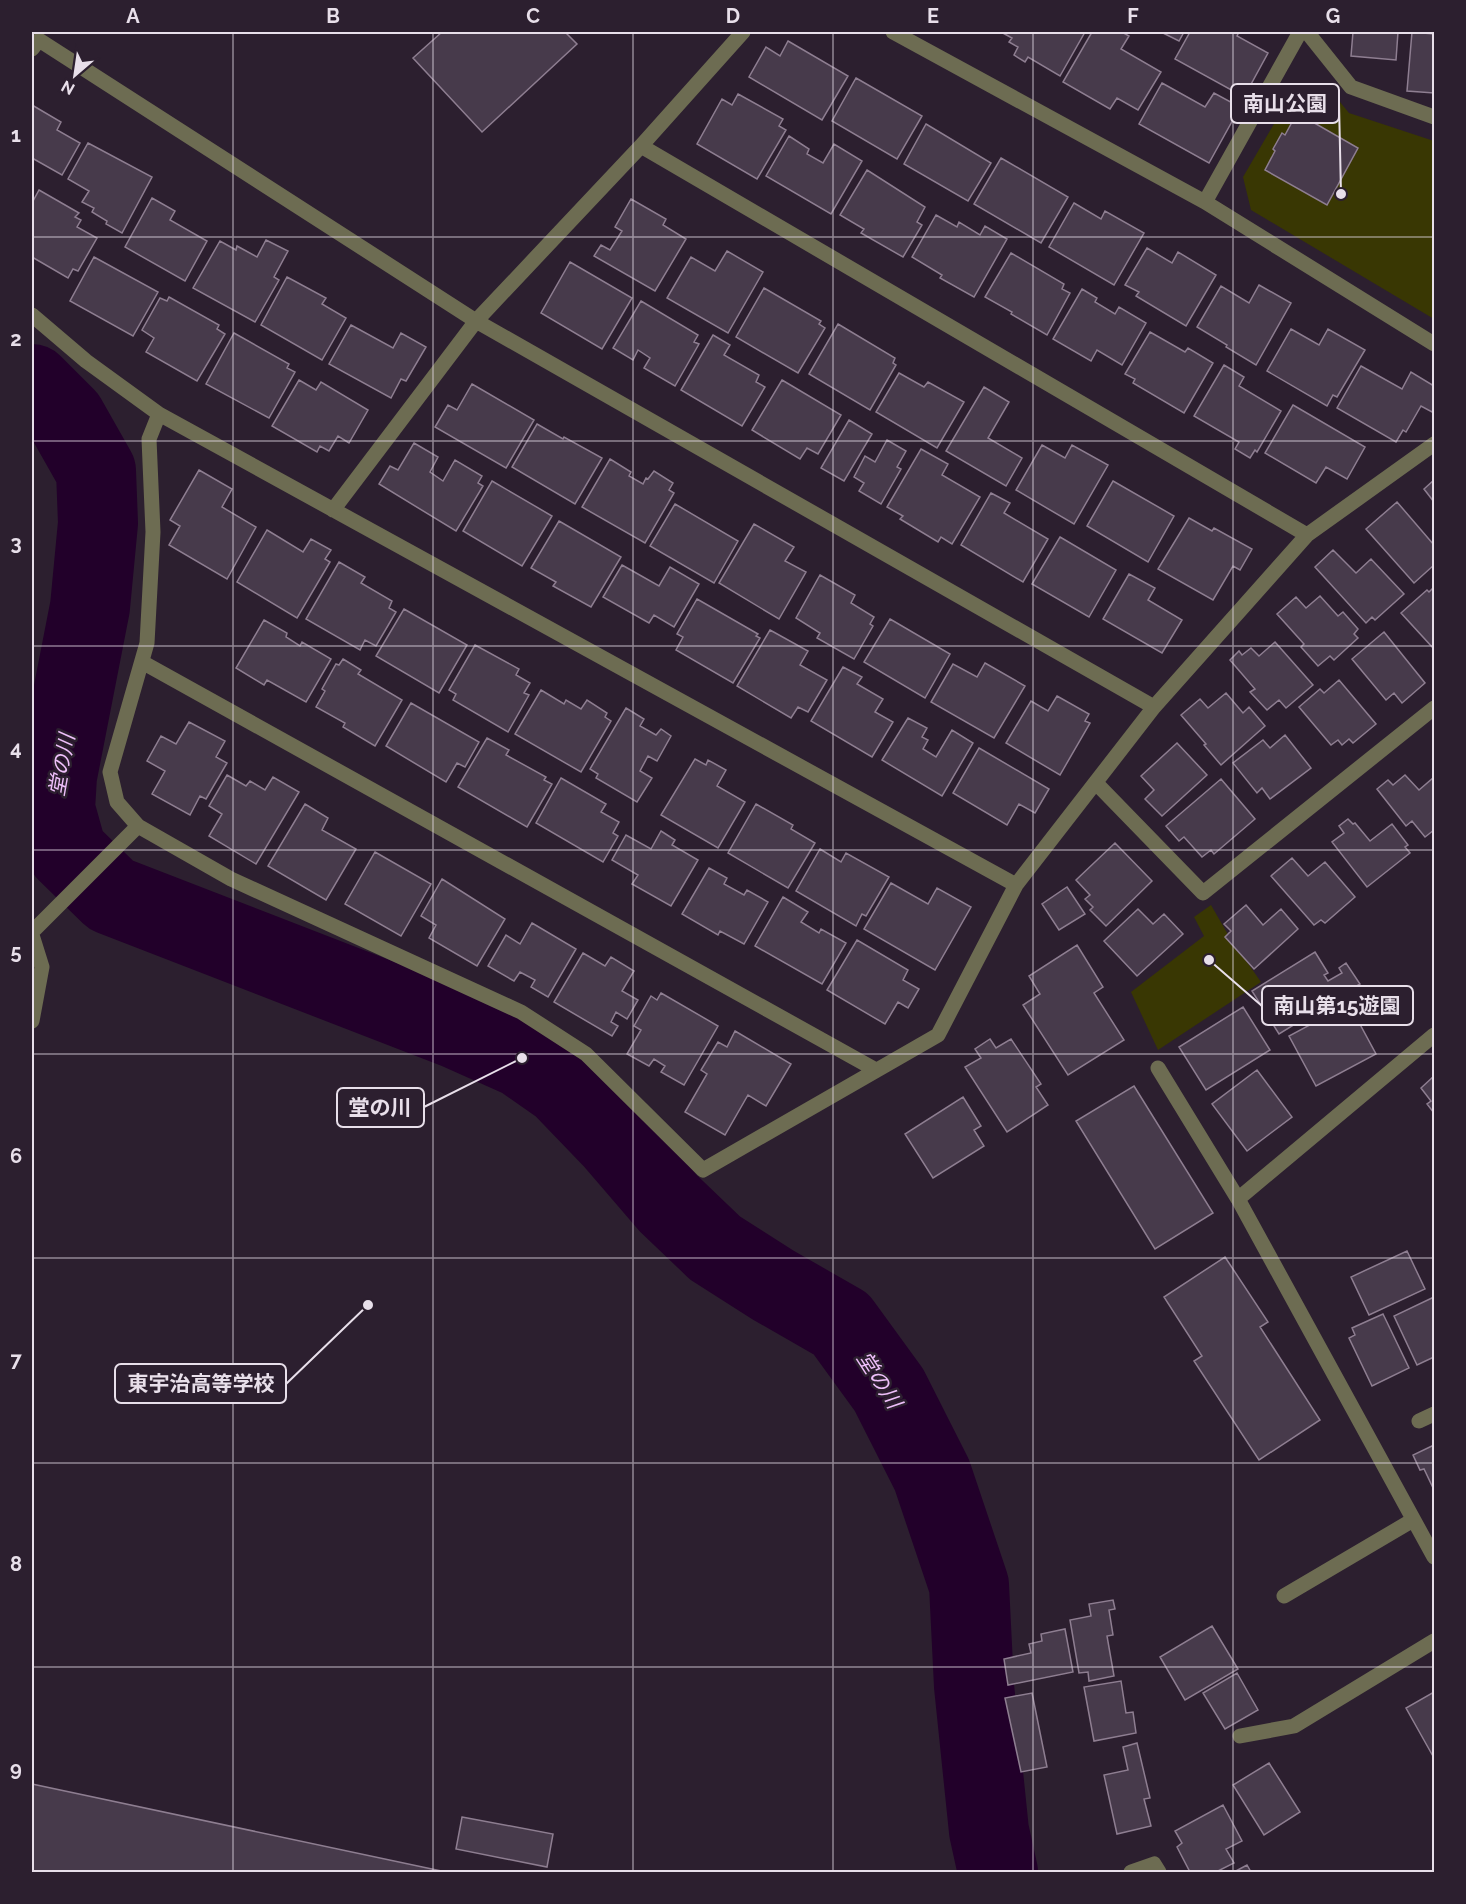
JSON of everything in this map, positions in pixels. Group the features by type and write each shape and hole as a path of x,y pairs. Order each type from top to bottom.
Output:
{"street":[{"path":"333,510 476,321 641,146 743,32"},
{"path":"893,32 1205,202 1434,344"},
{"path":"1205,202 1300,32"},
{"path":"1307,32 1351,87 1434,117"},
{"path":"32,49 39,40 476,321 1154,707"},
{"path":"641,146 1307,535"},
{"path":"32,315 86,361 159,414 1016,885"},
{"path":"159,414 149,439 153,532 147,643 110,772 117,802 132,831 521,1012 586,1054 704,1170 938,1035 1016,885 1154,707 1307,535 1434,444"},
{"path":"142,662 876,1071"},
{"path":"1096,783 1203,892 1434,708"},
{"path":"32,1021 42,966 32,934 51,911 132,831"},
{"path":"1238,1199 1434,1035"},
{"path":"1158,1068 1238,1199 1434,1557"},
{"path":"1419,1420 1434,1414"},
{"path":"1284,1596 1413,1520"},
{"path":"1240,1736 1294,1726 1434,1641"},
{"path":"1131,1872 1154,1864 1159,1872"}],"shaded area":[{"path":"1327,86 1349,113 1434,141 1434,319 1251,210 1243,177 1295,88"},
{"path":"1211,905 1230,938 1261,982 1158,1050 1131,992 1204,936 1194,917"}],"building":[{"path":"442,32 565,32 577,44 482,132 413,58"},
{"path":"1001,32 1085,32 1060,76 1028,57 1025,62 1014,55 1018,47 1009,42 1012,38"},
{"path":"1092,32 1122,32 1129,36 1121,49 1161,72 1138,110 1117,98 1110,109 1063,82"},
{"path":"1161,32 1184,32 1179,41"},
{"path":"1190,32 1239,32 1237,36 1268,53 1244,97 1175,59"},
{"path":"1353,32 1398,32 1396,60 1351,56"},
{"path":"1412,32 1434,34 1434,93 1407,91"},
{"path":"788,41 848,76 822,120 749,77 766,47 780,56"},
{"path":"856,78 922,116 897,159 832,121"},
{"path":"1162,83 1205,107 1214,93 1240,107 1209,163 1139,124"},
{"path":"738,94 783,119 779,126 786,130 757,179 697,144 722,99 732,105"},
{"path":"32,105 61,122 57,130 80,143 62,175 32,158"},
{"path":"1297,113 1358,148 1327,205 1265,170 1275,151 1273,149 1282,133 1285,135"},
{"path":"926,124 991,163 968,201 904,164"},
{"path":"789,136 809,149 807,154 823,163 834,144 862,161 831,214 766,176"},
{"path":"88,143 152,177 122,233 106,224 107,221 92,212 94,208 82,202 89,191 68,179"},
{"path":"1001,158 1068,197 1041,243 974,204"},
{"path":"867,170 925,207 917,222 922,225 903,257 861,233 864,229 840,215"},
{"path":"39,190 79,213 75,217 81,220 77,227 97,238 78,271 73,269 68,278 32,257 32,203"},
{"path":"152,198 175,211 170,220 207,241 185,281 125,247"},
{"path":"631,199 666,219 663,225 686,239 655,291 594,256 601,245 610,250 622,231 615,227"},
{"path":"1074,203 1101,219 1105,211 1144,233 1114,285 1049,247"},
{"path":"936,215 957,227 959,222 980,235 985,226 1007,239 974,297 940,278 942,275 912,257"},
{"path":"266,240 288,251 274,277 279,280 255,322 193,288 220,241 236,250 237,246 257,257"},
{"path":"1147,248 1172,263 1178,252 1216,275 1186,326 1136,296 1139,292 1125,285"},
{"path":"727,251 763,272 728,333 667,298 691,257 715,271"},
{"path":"1011,253 1064,284 1062,289 1070,293 1047,335 985,297"},
{"path":"94,257 158,292 133,336 70,301"},
{"path":"570,262 632,298 602,349 541,313"},
{"path":"287,277 326,298 322,304 346,318 322,360 261,325"},
{"path":"1259,285 1291,303 1256,365 1197,327 1221,286 1249,303"},
{"path":"764,288 821,321 819,324 825,328 798,373 736,337"},
{"path":"1082,289 1097,298 1095,302 1115,314 1119,307 1146,323 1122,365 1097,350 1091,361 1053,339"},
{"path":"169,297 219,325 217,329 225,334 197,381 146,352 154,338 142,330 160,298 167,301"},
{"path":"641,301 698,335 694,342 699,344 675,386 644,368 650,358 638,350 633,360 613,348"},
{"path":"838,324 895,358 893,363 896,365 870,410 809,374"},
{"path":"351,325 393,348 401,333 426,347 406,381 401,379 391,398 329,364"},
{"path":"1291,329 1319,345 1328,329 1365,350 1337,397 1333,395 1327,406 1267,371"},
{"path":"1150,332 1185,352 1188,348 1213,363 1184,413 1133,383 1135,379 1125,374"},
{"path":"234,333 289,364 287,368 295,372 269,418 206,384"},
{"path":"713,335 730,345 724,355 759,375 756,382 765,387 742,426 681,390"},
{"path":"1224,365 1244,377 1239,386 1281,411 1257,452 1255,450 1250,458 1235,449 1239,442 1194,416"},
{"path":"1361,366 1402,389 1411,372 1434,386 1432,412 1421,406 1406,432 1403,430 1396,442 1337,408"},
{"path":"899,373 924,387 928,382 964,402 937,448 876,412"},
{"path":"299,380 316,390 321,382 368,410 349,443 338,436 329,451 320,446 317,452 272,426"},
{"path":"782,380 841,415 818,454 807,448 800,459 752,430"},
{"path":"472,384 534,420 506,468 435,427 448,405 457,410"},
{"path":"984,387 1009,402 988,438 1022,458 1006,486 946,451"},
{"path":"1293,405 1365,447 1347,479 1326,467 1316,483 1265,453"},
{"path":"849,420 872,434 844,481 821,468"},
{"path":"537,424 602,458 575,504 512,467"},
{"path":"887,440 906,451 897,467 901,469 881,504 859,491 864,483 854,477 865,456 875,462"},
{"path":"414,443 438,457 430,472 443,481 455,460 482,476 478,483 483,486 456,531 379,484 390,466 398,470"},
{"path":"1042,445 1065,458 1072,445 1108,465 1074,524 1016,490"},
{"path":"921,449 948,464 942,475 980,497 952,544 941,537 938,542 900,519 903,516 887,507"},
{"path":"610,459 631,472 629,476 643,484 654,471 673,483 669,490 674,493 645,543 582,507"},
{"path":"199,470 232,489 222,507 256,527 227,579 169,545 180,526 170,520"},
{"path":"1434,480 1434,502 1424,489"},
{"path":"492,481 552,516 522,566 463,531"},
{"path":"1113,481 1174,516 1148,562 1087,526"},
{"path":"991,493 1010,503 1004,513 1048,539 1023,582 961,545"},
{"path":"1397,502 1434,545 1434,565 1414,583 1366,529"},
{"path":"675,504 738,541 714,583 650,546"},
{"path":"1189,518 1212,531 1214,528 1252,549 1240,570 1233,566 1213,600 1158,569"},
{"path":"559,521 621,557 591,607 553,586 556,582 531,568"},
{"path":"754,524 794,547 785,561 806,572 779,619 719,583"},
{"path":"267,530 303,552 311,539 331,550 325,559 330,562 297,618 237,582"},
{"path":"1060,537 1116,570 1089,617 1032,584"},
{"path":"1333,550 1356,573 1371,559 1404,594 1375,620 1372,617 1366,623 1315,567"},
{"path":"339,562 365,577 361,583 392,601 389,608 396,612 376,646 365,640 360,650 306,619"},
{"path":"622,565 659,586 670,567 699,584 674,627 654,615 649,623 603,597"},
{"path":"1129,574 1155,588 1148,600 1182,620 1162,653 1103,619"},
{"path":"820,575 855,595 851,603 874,617 870,624 873,626 854,659 817,638 820,633 796,618"},
{"path":"1433,588 1434,649 1401,613 1427,590 1429,592"},
{"path":"1320,596 1338,616 1343,612 1358,629 1354,634 1358,638 1334,660 1330,656 1318,666 1301,647 1304,644 1277,614 1296,597 1306,608"},
{"path":"697,599 758,634 756,636 760,638 733,683 676,650 683,637 677,634"},
{"path":"404,609 467,645 439,693 376,656"},
{"path":"890,619 950,654 925,698 864,662"},
{"path":"264,620 287,633 286,637 300,646 302,642 331,659 306,702 267,680 264,685 236,668"},
{"path":"770,630 808,651 800,665 827,680 808,712 798,707 791,718 737,686"},
{"path":"1384,632 1425,683 1402,703 1394,693 1386,700 1352,659"},
{"path":"1275,642 1313,685 1286,708 1279,700 1267,710 1250,692 1255,689 1230,660 1239,651 1242,655 1251,648 1259,656"},
{"path":"475,645 519,669 516,675 530,683 524,693 529,695 508,732 453,700 456,694 449,690"},
{"path":"343,659 361,670 358,674 402,700 375,746 343,727 345,723 316,707 325,691 322,689 336,664 339,665"},
{"path":"985,663 1025,686 994,738 931,702 953,664 977,677"},
{"path":"843,667 862,677 857,684 883,699 875,712 893,722 872,757 811,721"},
{"path":"1339,680 1376,724 1353,743 1349,739 1342,745 1338,740 1331,745 1299,707 1320,689 1324,693"},
{"path":"541,690 564,704 566,700 581,709 587,700 607,713 605,717 611,721 581,772 515,734"},
{"path":"1226,693 1243,713 1249,707 1265,726 1221,765 1181,715 1200,699 1208,708"},
{"path":"1057,696 1089,714 1085,721 1090,723 1060,775 1006,743 1031,701 1048,711"},
{"path":"411,703 479,742 465,767 457,763 446,782 386,746"},
{"path":"626,708 644,719 640,726 656,735 661,729 671,736 657,761 648,756 640,771 652,778 637,802 596,778 598,774 590,769"},
{"path":"908,718 927,728 922,737 928,740 923,749 936,757 952,730 973,743 942,796 882,760"},
{"path":"189,722 225,741 216,757 227,763 206,799 200,796 190,815 152,794 165,771 147,761 161,736 176,744"},
{"path":"1285,735 1311,768 1270,799 1262,788 1257,793 1233,763 1263,740 1270,748"},
{"path":"487,738 509,750 506,755 546,777 544,780 552,784 527,827 458,787"},
{"path":"1177,743 1207,775 1162,816 1145,799 1154,790 1141,776"},
{"path":"979,748 1049,789 1035,813 1019,804 1007,825 953,793"},
{"path":"695,759 706,765 708,760 726,770 717,786 745,802 718,848 661,815"},
{"path":"227,775 246,786 250,781 265,790 273,777 299,792 256,864 209,836 222,814 209,806"},
{"path":"1405,775 1419,790 1433,778 1434,780 1434,830 1425,837 1412,821 1406,826 1377,789 1388,780 1393,785"},
{"path":"561,778 606,804 601,812 619,822 613,833 618,836 603,862 536,823"},
{"path":"1221,779 1255,819 1214,854 1211,850 1202,857 1184,837 1179,841 1166,826"},
{"path":"305,804 328,818 322,830 356,849 326,900 268,866"},
{"path":"756,804 793,825 791,829 815,843 788,888 728,853"},
{"path":"1348,819 1353,824 1355,823 1370,841 1392,824 1408,845 1405,847 1410,853 1367,887 1332,842 1344,833 1339,826"},
{"path":"661,831 675,840 672,845 698,860 671,906 632,884 638,875 612,860 626,835 651,849"},
{"path":"1115,843 1152,881 1106,926 1090,910 1093,907 1085,899 1090,895 1076,880"},
{"path":"820,849 841,862 846,853 889,877 866,916 862,914 856,926 796,891"},
{"path":"375,852 431,884 401,936 345,904"},
{"path":"1292,858 1308,876 1325,862 1355,897 1325,923 1321,920 1314,925 1271,876"},
{"path":"709,868 727,878 724,884 744,895 747,890 768,902 744,944 720,931 718,935 682,914"},
{"path":"442,879 505,919 477,966 429,938 436,925 421,916"},
{"path":"891,883 928,904 937,888 971,907 935,970 864,929"},
{"path":"1067,887 1085,914 1059,930 1042,904"},
{"path":"783,897 808,912 801,922 819,933 821,929 846,943 822,984 755,946"},
{"path":"1246,905 1263,925 1281,909 1298,929 1254,969 1225,937 1231,931 1224,924"},
{"path":"1138,909 1153,924 1164,914 1183,934 1137,976 1104,941"},
{"path":"532,923 576,949 548,997 531,987 535,980 520,972 514,981 488,966 506,935 520,944"},
{"path":"857,940 908,970 903,980 919,989 908,1008 898,1002 885,1024 827,990"},
{"path":"1077,945 1103,987 1094,993 1124,1040 1068,1075 1023,1005 1040,994 1029,976"},
{"path":"1315,952 1328,973 1324,975 1328,981 1342,973 1339,968 1346,963 1360,984 1279,1034 1252,991"},
{"path":"583,953 605,966 611,957 634,971 622,991 638,1000 627,1019 616,1012 611,1022 618,1026 612,1036 554,1002"},
{"path":"661,993 718,1026 684,1085 661,1072 665,1066 654,1059 649,1066 627,1054 641,1030 634,1026 651,996 657,1000"},
{"path":"1349,1004 1376,1054 1316,1086 1289,1036"},
{"path":"1243,1007 1270,1050 1206,1090 1179,1047"},
{"path":"735,1031 791,1064 766,1106 748,1095 725,1135 685,1112 707,1074 701,1070 718,1042 727,1047"},
{"path":"990,1039 996,1048 1011,1039 1041,1084 1036,1087 1048,1105 1007,1132 965,1067 981,1058 975,1049"},
{"path":"1257,1070 1292,1117 1247,1151 1212,1104"},
{"path":"1434,1076 1434,1113 1427,1104 1431,1101 1421,1088"},
{"path":"1134,1086 1213,1213 1155,1249 1076,1121"},
{"path":"963,1097 981,1126 974,1130 984,1146 933,1178 905,1134"},
{"path":"1407,1251 1425,1289 1369,1315 1351,1277"},
{"path":"1225,1257 1268,1322 1260,1327 1320,1420 1259,1460 1194,1361 1202,1356 1164,1297"},
{"path":"1434,1297 1434,1357 1417,1365 1394,1316"},
{"path":"1383,1314 1409,1368 1372,1386 1349,1338 1355,1335 1352,1328"},
{"path":"1434,1445 1434,1490 1424,1469 1420,1470 1413,1455"},
{"path":"1113,1600 1115,1609 1109,1610 1113,1635 1107,1636 1114,1676 1089,1681 1088,1672 1079,1673 1070,1620 1091,1616 1089,1604"},
{"path":"1212,1626 1238,1669 1185,1700 1160,1657"},
{"path":"1065,1629 1073,1672 1008,1685 1004,1659 1031,1653 1029,1644 1042,1641 1041,1634"},
{"path":"1237,1673 1258,1710 1225,1729 1203,1693"},
{"path":"1121,1681 1126,1713 1133,1712 1136,1733 1094,1741 1084,1687"},
{"path":"1434,1692 1434,1758 1406,1708"},
{"path":"1032,1693 1047,1767 1021,1772 1005,1698"},
{"path":"1137,1743 1150,1798 1144,1799 1151,1826 1117,1834 1104,1775 1128,1770 1123,1747"},
{"path":"1269,1763 1300,1812 1264,1835 1233,1785"},
{"path":"32,1784 446,1872 32,1872"},
{"path":"1223,1805 1242,1841 1226,1849 1234,1863 1216,1872 1190,1872 1177,1847 1182,1843 1175,1831"},
{"path":"462,1817 553,1834 547,1867 456,1849"},
{"path":"1247,1865 1251,1872 1234,1872"}],"waterway":[{"name":"堂の川","path":"32,384 66,418 96,471 98,523 90,607 57,776 55,809 67,852 111,895 457,1029 522,1058 562,1086 613,1139 668,1203 715,1248 841,1324 889,1390 932,1475 969,1585 974,1686 989,1831 998,1872"}],"place":[{"name":"南山公園","path":"1341,194"},
{"name":"南山第15遊園","path":"1209,960"},
{"name":"堂の川","path":"522,1058"},
{"name":"東宇治高等学校","path":"368,1305"}]}
